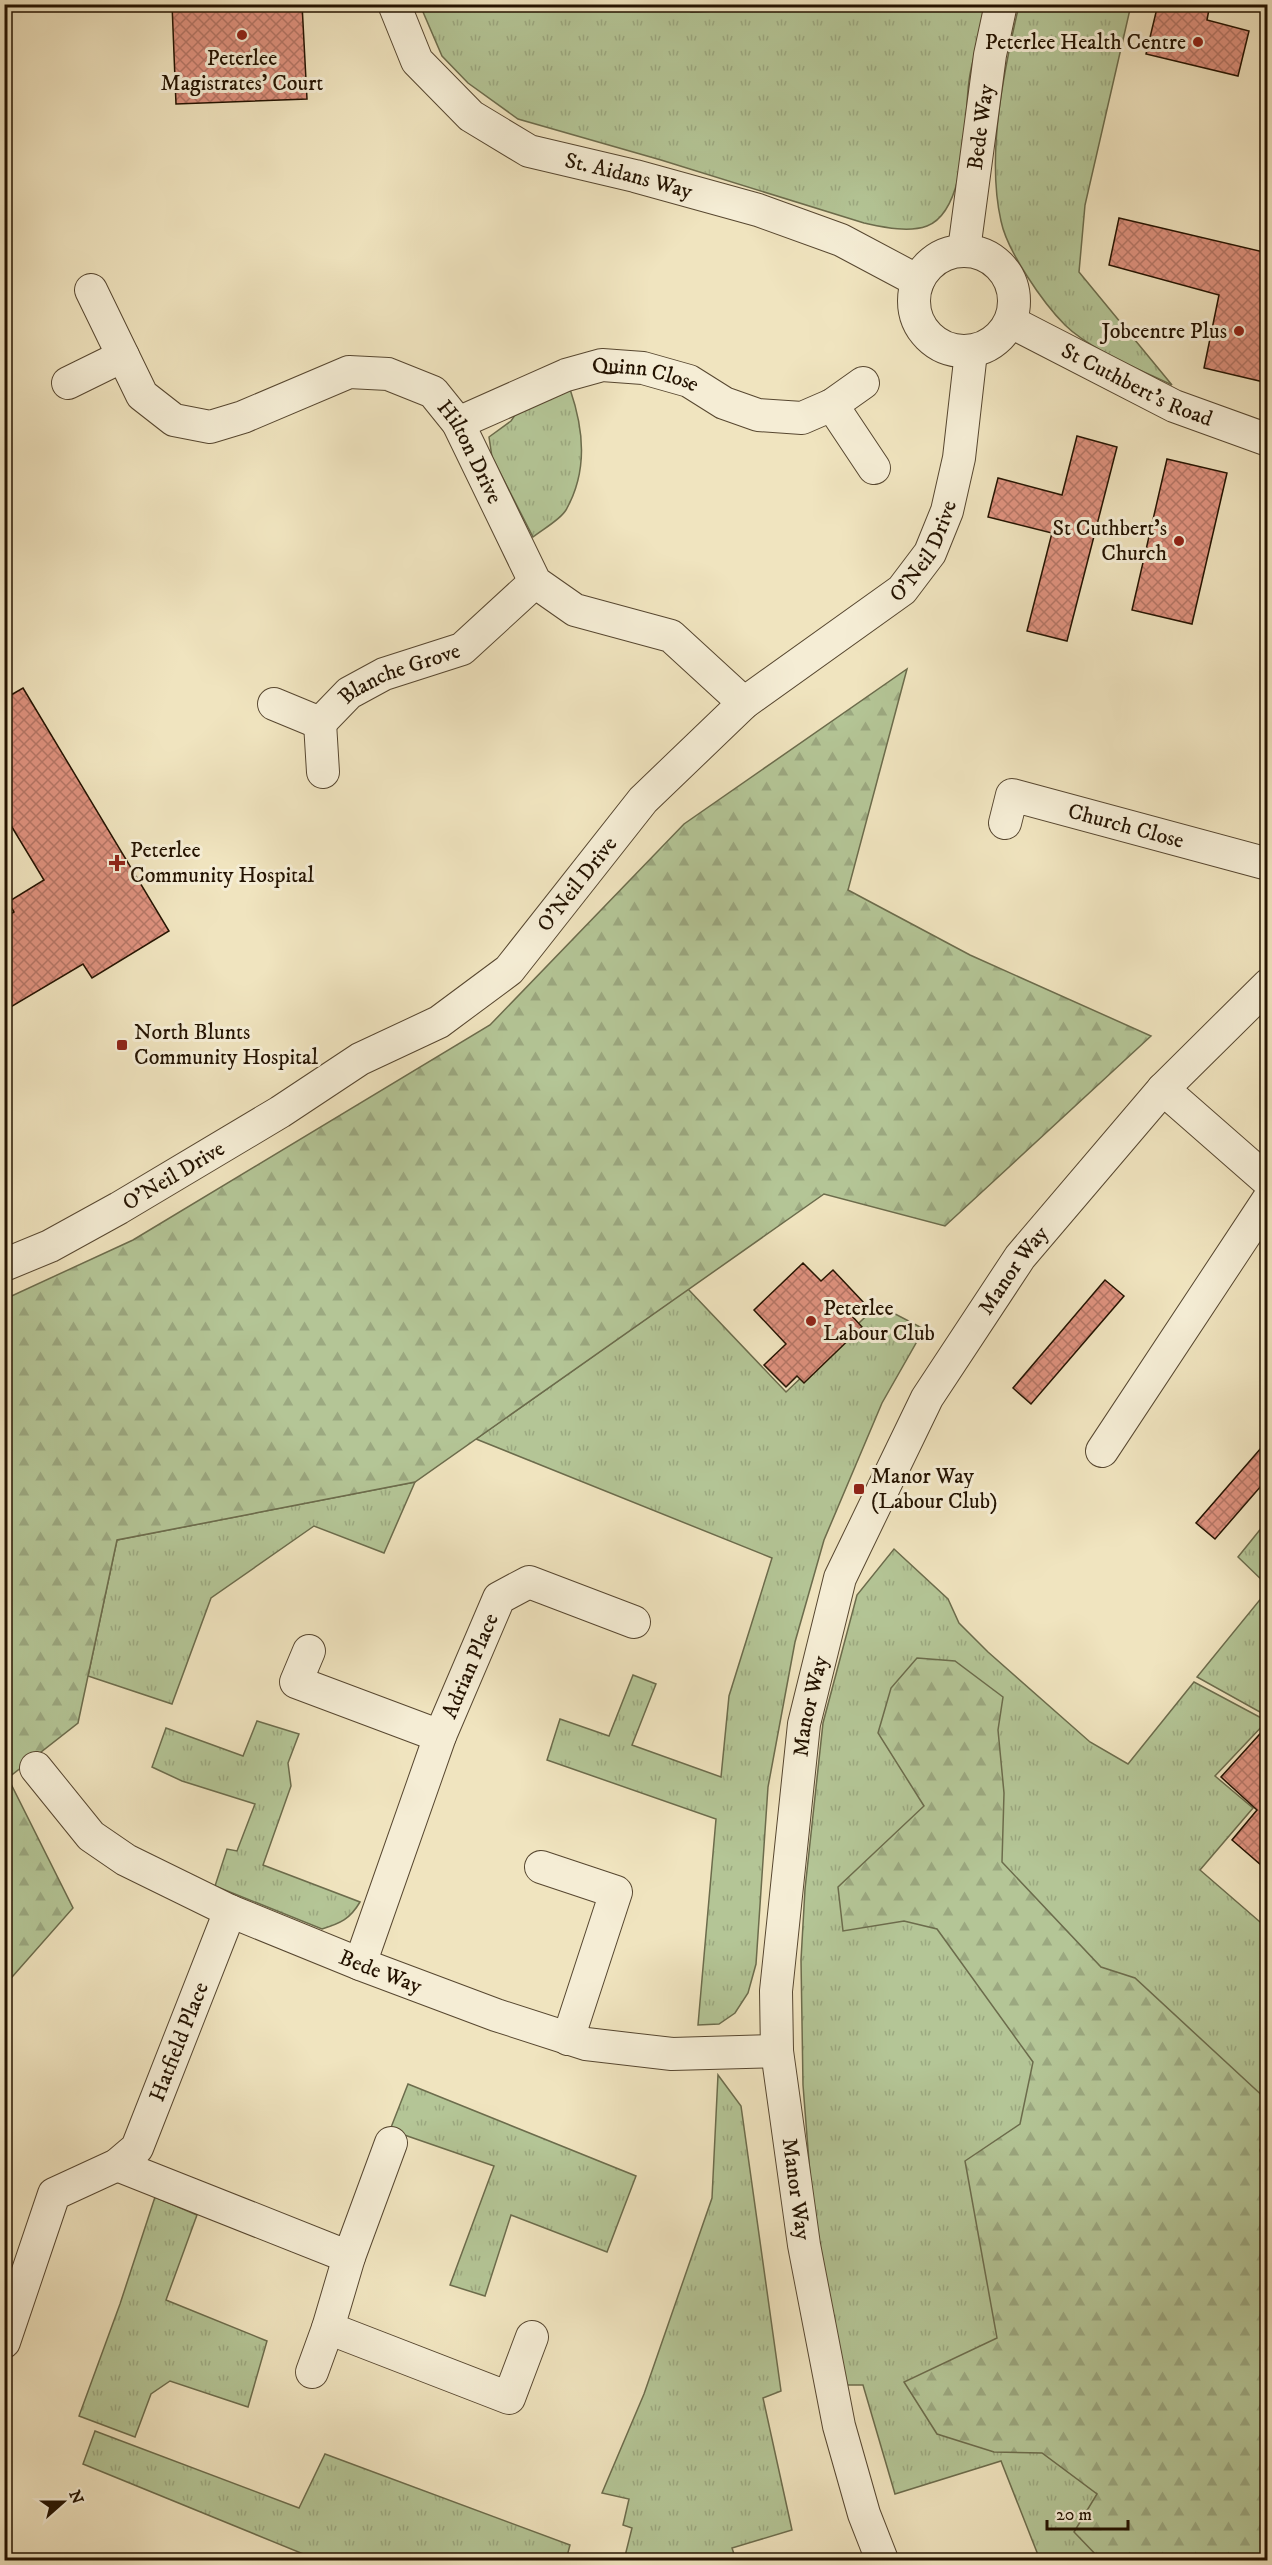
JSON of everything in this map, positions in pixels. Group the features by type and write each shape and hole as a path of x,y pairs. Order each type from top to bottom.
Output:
{"street":[{"name":"St. Aidans Way","path":"394,4 417,61 471,116 529,151 635,176 758,210 841,240 918,281"},
{"name":"Bede Way","path":"964,250 990,55 1001,4"},
{"path":"964,250 981,253 997,262 1013,287 1015,305 1011,322 1002,335 988,346 972,352 950,350 925,333 916,318 914,298 918,281 928,266 942,255 964,250"},
{"name":"Hilton Drive","path":"91,290 142,395 174,420 210,427 243,417 349,372 388,374 433,392 459,423 535,582 575,610 671,636 744,703"},
{"name":"St Cuthbert's Road","path":"1011,322 1173,406 1268,440"},
{"name":"O'Neil Drive","path":"4,1265 50,1246 109,1214 280,1112 360,1059 439,1022 509,970 643,800 744,703 902,590 930,553 947,511 959,458 972,352"},
{"path":"68,383 123,356"},
{"name":"Quinn Close","path":"459,423 566,375 602,365 643,368 689,381 724,403 758,415 802,418 832,405 863,382"},
{"path":"832,405 874,468"},
{"name":"Blanche Grove","path":"323,772 320,723 349,693 384,674 462,649 535,582"},
{"name":"Blanche Grove","path":"274,704 320,723"},
{"name":"Church Close","path":"1005,823 1011,795 1268,864"},
{"name":"Manor Way","path":"882,2560 864,2514 839,2426 804,2245 777,2051 776,1991 804,1724 840,1578 933,1388 1020,1257 1163,1089 1268,985"},
{"path":"1163,1089 1268,1181"},
{"path":"1102,1450 1268,1200"},
{"name":"Adrian Place","path":"360,1964 440,1736 499,1598 529,1582 634,1622"},
{"name":"Adrian Place","path":"309,1651 296,1682 440,1736"},
{"name":"Bede Way","path":"36,1768 91,1836 164,1880 230,1911 360,1964 496,2015 568,2039 672,2054 777,2051"},
{"path":"541,1867 616,1892 568,2039"},
{"name":"Hatfield Place","path":"4,2342 54,2194 117,2164 137,2148 230,1911"},
{"path":"312,2372 349,2257 392,2143"},
{"path":"117,2164 349,2257"},
{"path":"328,2328 509,2398 532,2337"}],"green space":[{"path":"690,4 691,12 798,8 801,4 984,5 969,81 962,161 950,202 940,217 927,226 912,229 896,229 864,223 661,160 518,119 468,83 442,56 420,5"},
{"path":"1019,5 1131,5 1085,205 1079,272 1172,385 1101,351 1075,334 1047,304 1010,247 1001,221 997,195 996,141 1003,85"},
{"path":"570,389 581,435 581,465 578,480 563,514 533,537 492,457 489,437 511,421 515,415"},
{"path":"907,669 848,890 970,955 1151,1036 945,1226 824,1194 415,1482 117,1540 78,1723 8,1778 73,1908 5,1985 5,1299 133,1240 490,1025 684,824"},
{"path":"688,1289 786,1392 878,1305 924,1329 882,1403 824,1540 795,1642 768,1787 756,1964 748,1993 735,2013 719,2024 698,2025 716,1819 547,1760 560,1719 609,1736 633,1675 656,1684 632,1745 721,1777 729,1696 772,1558 476,1439"},
{"path":"415,1482 384,1553 314,1526 211,1598 172,1704 88,1676 117,1540"},
{"path":"1267,1521 1267,1585 1238,1557"},
{"path":"894,1549 948,1599 959,1623 988,1652 1090,1742 1128,1764 1194,1682 1267,1721 1215,1776 1253,1808 1200,1870 1267,1928 1267,2560 1040,2560 1001,2461 895,2494 863,2385 845,2385 812,2200 803,2085 801,1960 805,1889 823,1723 857,1595"},
{"path":"1267,1591 1267,1716 1197,1677"},
{"path":"917,1658 955,1661 1003,1697 998,1730 1004,1793 1002,1862 1101,1967 1135,1978 1267,2100 1267,2134 1260,2150 1268,2178 1267,2560 1101,2560 1074,2532 1097,2494 1042,2453 994,2452 937,2434 904,2382 997,2338 965,2161 1020,2124 1033,2062 937,1929 904,1921 843,1931 838,1887 924,1806 878,1733 891,1688"},
{"path":"257,1721 299,1734 288,1763 291,1786 263,1865 360,1902 349,1916 329,1927 322,1929 215,1886 227,1849 237,1851 255,1804 182,1781 152,1767 166,1728 243,1756"},
{"path":"718,2075 741,2106 781,2391 763,2398 792,2530 732,2548 736,2560 624,2560 632,2528 623,2525 629,2499 602,2493 644,2394 712,2198"},
{"path":"408,2084 636,2176 607,2252 511,2215 485,2296 450,2285 494,2166 390,2130"},
{"path":"155,2197 197,2215 166,2300 267,2341 248,2407 170,2381 151,2394 135,2437 79,2416 120,2304"},
{"path":"95,2431 299,2508 325,2454 570,2545 566,2560 318,2560 83,2464"}],"building":[{"path":"172,4 302,4 307,99 176,104"},
{"name":"Peterlee Health Centre","path":"1158,4 1210,4 1207,20 1249,31 1238,76 1146,54"},
{"name":"Jobcentre Plus","path":"1119,218 1268,253 1268,383 1204,368 1219,295 1109,265"},
{"path":"1077,436 1117,447 1067,641 1027,631 1052,533 988,517 998,478 1062,495"},
{"name":"St Cuthbert's Church","path":"1167,459 1227,473 1192,624 1132,610"},
{"path":"23,688 169,931 92,978 83,964 4,1011 4,918 14,912 8,902 44,880 4,814 4,699"},
{"name":"Peterlee Labour Club","path":"803,1263 821,1281 833,1270 865,1304 852,1316 862,1327 804,1383 797,1376 786,1387 764,1365 786,1344 754,1310"},
{"path":"1105,1280 1124,1296 1031,1404 1013,1388"},
{"path":"1268,1440 1268,1478 1215,1539 1196,1523"},
{"path":"1268,1725 1268,1871 1232,1840 1257,1810 1221,1777"}],"place":[{"name":"Peterlee Magistrates' Court","path":"242,35"},
{"name":"Peterlee Health Centre","path":"1198,42"},
{"name":"Jobcentre Plus","path":"1239,331"},
{"name":"St Cuthbert's Church","path":"1179,541"},
{"name":"Peterlee Community Hospital","path":"117,863"},
{"name":"North Blunts Community Hospital","path":"122,1045"},
{"name":"Peterlee Labour Club","path":"811,1321"},
{"name":"Manor Way (Labour Club)","path":"859,1489"}]}
